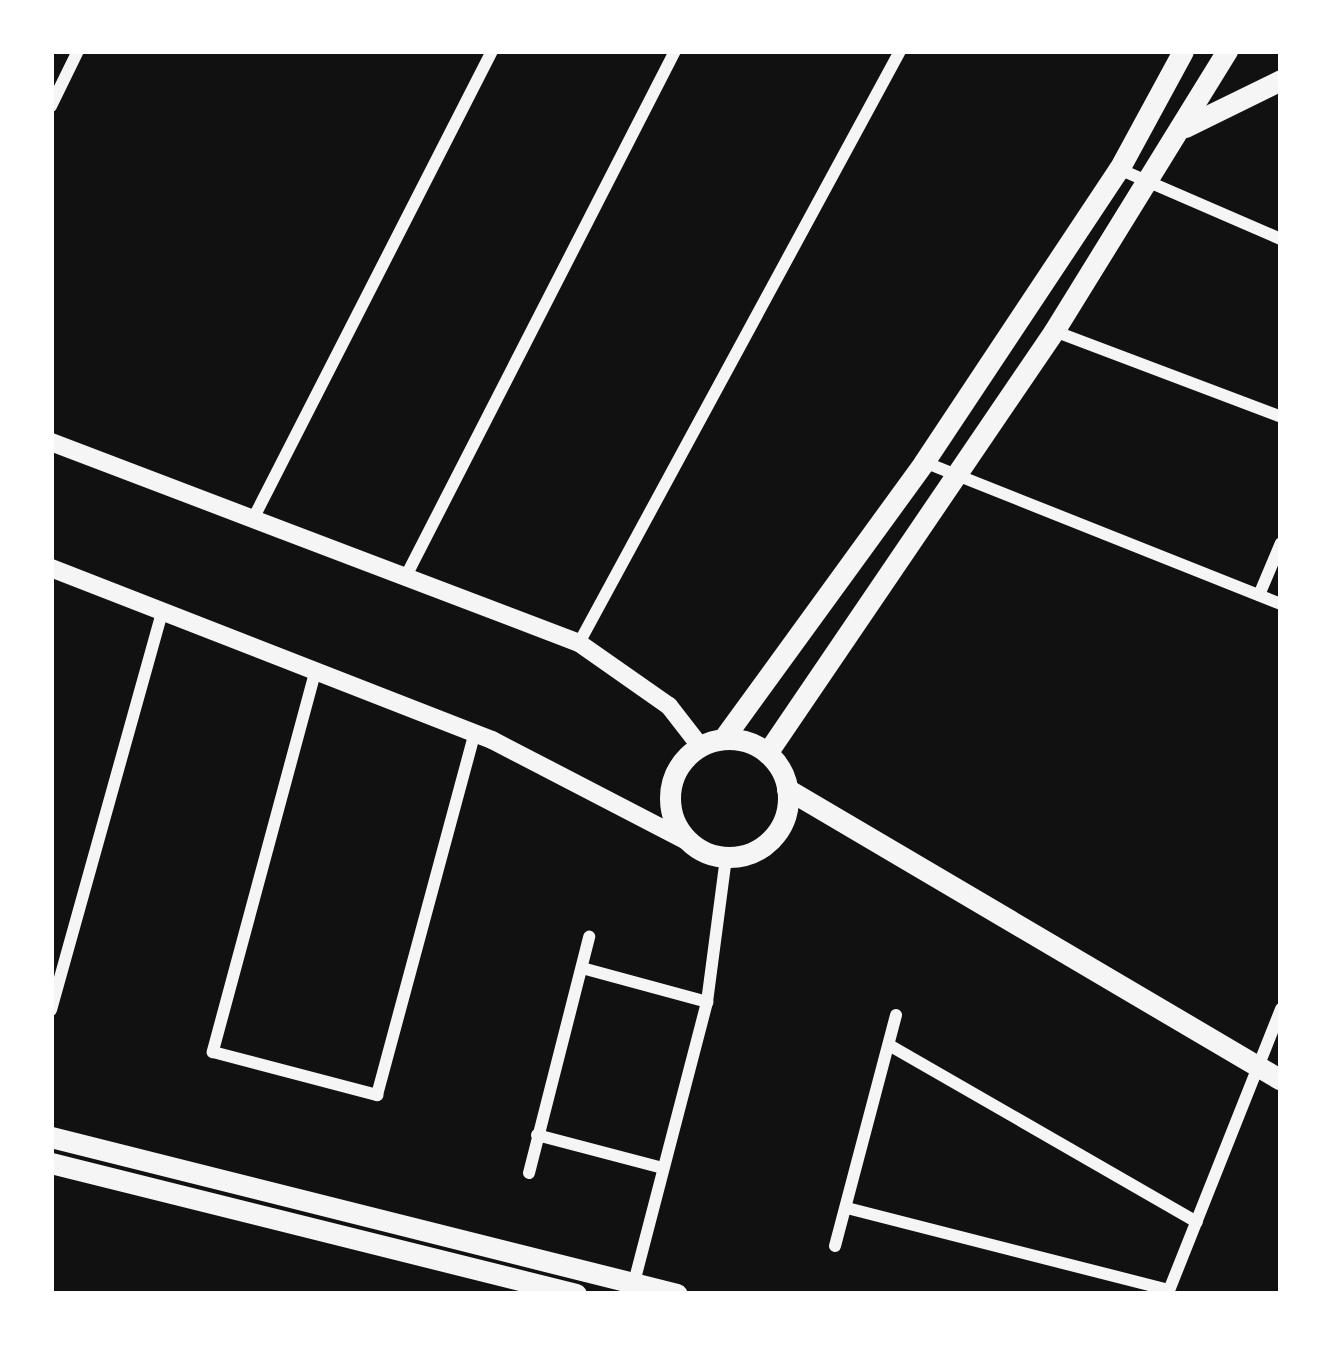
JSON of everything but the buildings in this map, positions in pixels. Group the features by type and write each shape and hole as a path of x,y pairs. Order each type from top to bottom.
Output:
{"main road":[{"path":"723,740 924,462 1119,169 1183,51"},
{"path":"766,753 1054,331 1227,51"},
{"path":"1184,127 1281,80"},
{"path":"787,789 787,808 769,842 726,857 688,842 670,791 700,746 723,740 766,753 787,789 1281,1080"},
{"path":"51,1137 633,1289 676,1294"},
{"path":"51,1163 576,1294"}],"street":[{"path":"51,106 78,51"},
{"path":"254,519 491,51"},
{"path":"405,578 675,51"},
{"path":"579,644 899,51"},
{"path":"1119,169 1281,239"},
{"path":"1054,331 1281,418"},
{"path":"51,442 579,644 669,706 700,746"},
{"path":"924,462 1281,604"},
{"path":"1259,595 1281,543"},
{"path":"51,568 475,732 688,842"},
{"path":"51,1010 163,609"},
{"path":"316,668 213,1052 377,1095 475,732"},
{"path":"633,1289 707,1002 726,857"},
{"path":"529,1173 589,937"},
{"path":"583,968 707,1002"},
{"path":"847,1208 1168,1292 1281,1009"},
{"path":"835,1246 896,1015"},
{"path":"889,1045 1197,1222"},
{"path":"537,1135 663,1168"}]}
